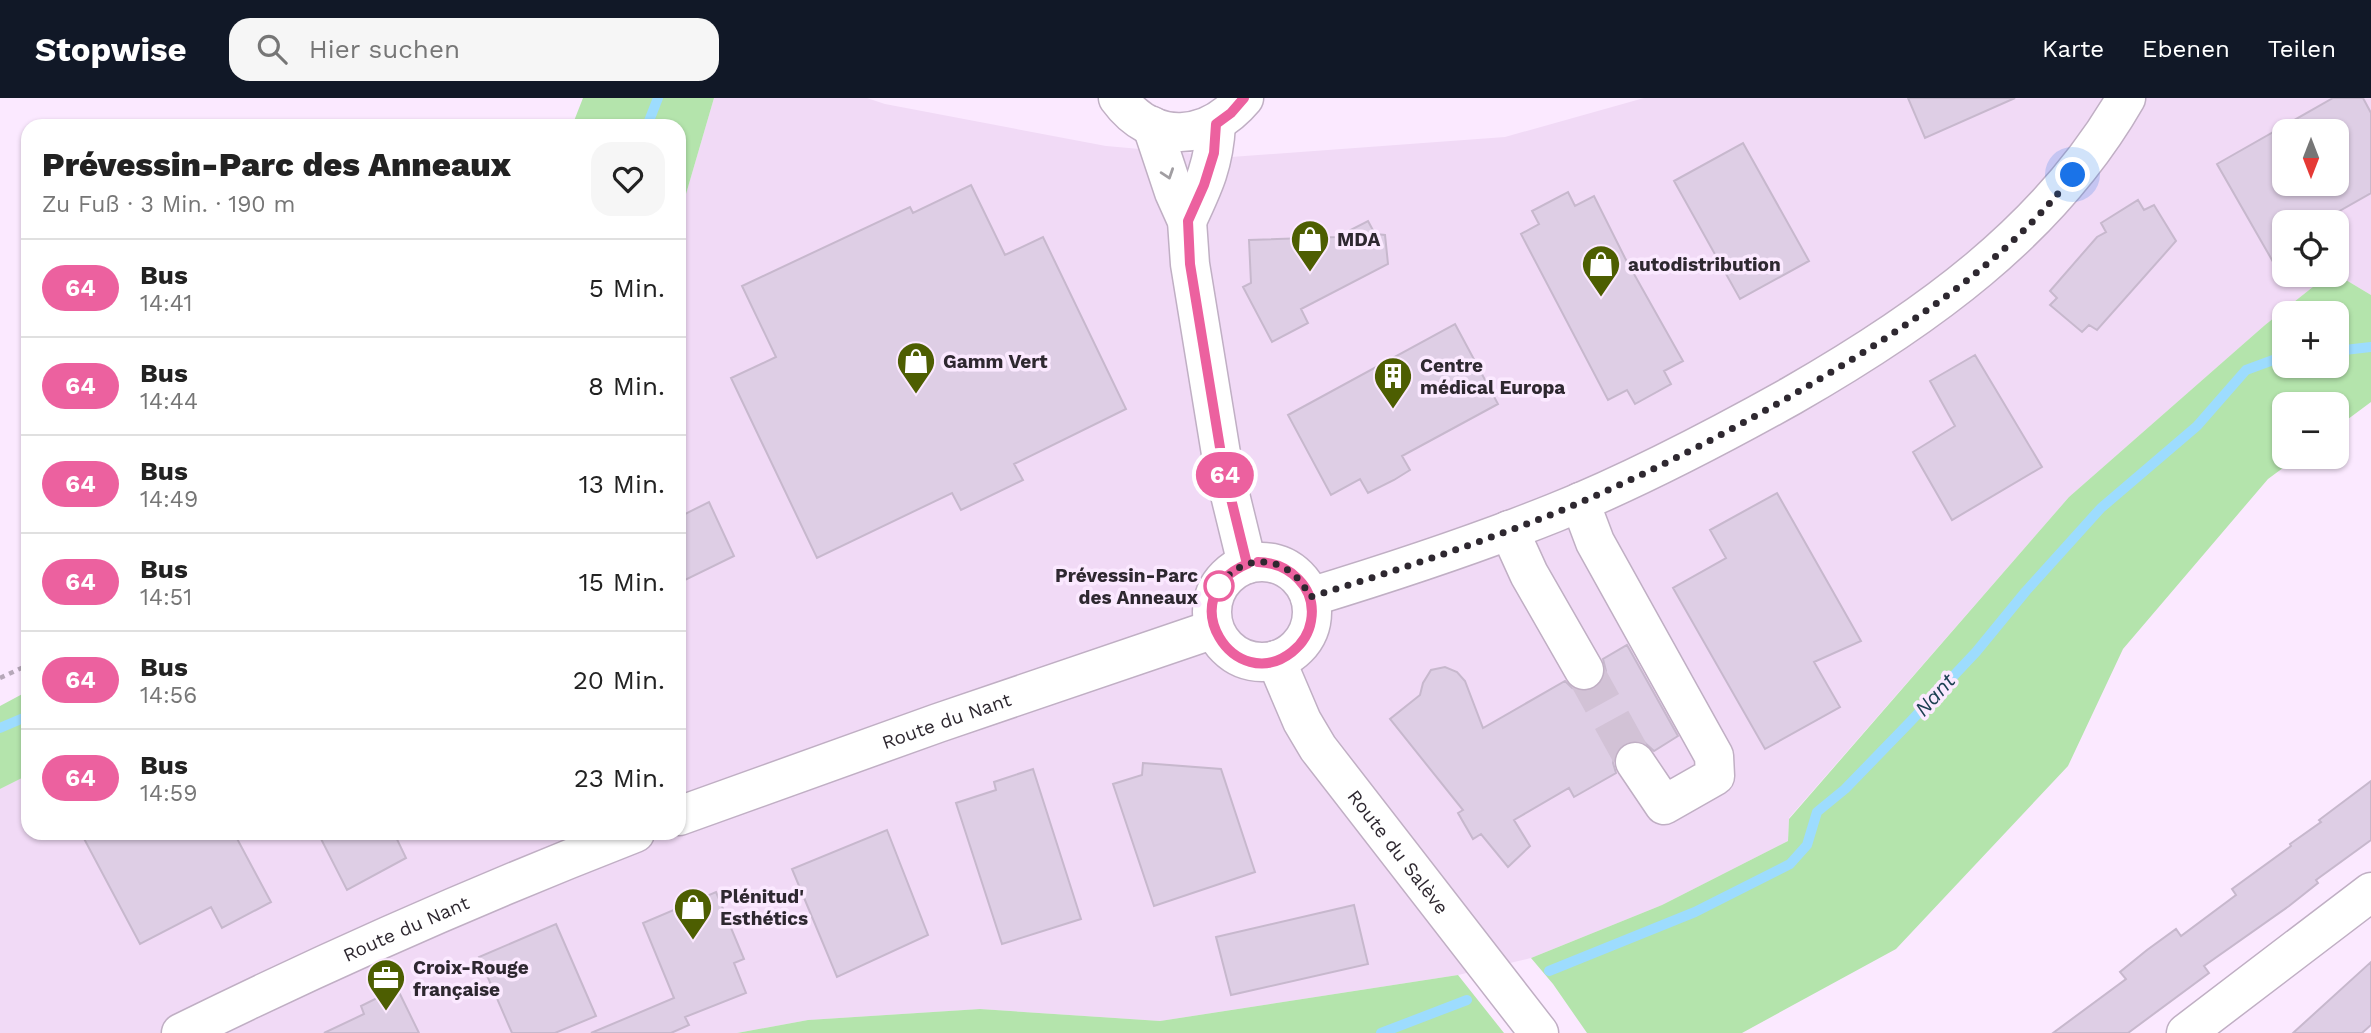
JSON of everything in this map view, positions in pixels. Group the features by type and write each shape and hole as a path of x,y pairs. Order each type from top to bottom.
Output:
{"street":[{"path":"1118,98 1131,113 1152,126 1179,133 1198,131 1216,124 1231,113 1244,98"},
{"path":"1310,597 1416,564 1580,502 1653,468 1773,405 1886,338 1926,311 2022,232 2058,194 2088,156 2126,98"},
{"path":"1188,221 1214,153 1216,124"},
{"path":"1152,126 1174,192 1188,221 1190,264 1223,466 1247,564"},
{"path":"1580,502 1595,542 1714,756 1715,776 1664,805 1635,762"},
{"path":"1509,530 1529,575 1584,670"},
{"path":"1269,562 1290,570 1299,578 1310,597 1312,620 1308,631 1296,649 1276,660 1265,663 1244,660 1225,648 1214,629 1211,609 1216,590 1229,573 1247,564 1269,562"},
{"name":"Route du Nant","path":"686,813 937,723 1214,629"},
{"name":"Route du Salève","path":"1276,660 1297,713 1318,748 1539,1033"},
{"name":"Route du Nant","path":"181,1033 455,907 618,840"},
{"path":"2186,1033 2371,892"}],"path":[{"path":"0,678 21,668"}],"shaded area":[{"path":"714,98 867,98 885,104 1106,146 1231,157 1505,137 1644,98 2371,98 2371,295 2349,282 2349,210 2272,210 2272,287 2313,287 2295,301 2272,301 2272,319 2069,497 1789,818 1788,841 1662,905 1531,958 1458,975 1160,1021 980,1009 808,1020 737,1033 0,1033 0,789 21,778 21,840 686,840 686,194"}],"green space":[{"path":"583,98 714,98 686,194 686,119 575,119"},
{"path":"2349,282 2371,295 2371,402 2349,418 2349,392 2272,392 2272,469 2282,469 2268,479 2123,649 2068,766 1896,949 1742,1033 1587,1033 1531,958 1662,905 1788,841 1789,819 2069,497 2272,319 2272,378 2349,378 2349,301 2295,301 2313,287 2349,287"},
{"path":"21,695 21,778 0,789 0,706"},
{"path":"1458,975 1504,1033 737,1033 808,1020 980,1009 1160,1021"}],"building":[{"path":"1908,98 2015,98 1925,138"},
{"path":"2333,98 2363,98 2371,113 2371,193 2341,210 2272,210 2272,260 2217,164 2272,133 2272,196 2349,196 2349,119 2296,119"},
{"path":"1743,143 1809,261 1740,299 1674,181"},
{"name":"Gamm Vert","path":"971,185 1005,255 1043,237 1126,409 1014,464 1023,480 961,510 952,493 817,558 731,378 776,357 742,286 910,207 913,213"},
{"name":"autodistribution","path":"1568,192 1575,206 1594,196 1625,258 1683,361 1664,371 1671,384 1635,404 1627,390 1608,400 1521,234 1539,224 1532,211"},
{"path":"2138,200 2144,210 2154,205 2176,241 2097,330 2089,325 2082,332 2050,305 2057,298 2050,291 2097,237 2106,232 2101,223"},
{"name":"MDA","path":"1368,221 1375,234 1385,235 1388,264 1301,309 1308,323 1272,342 1243,287 1251,283 1249,240 1337,237"},
{"name":"Centre médical Europa","path":"1455,324 1498,404 1402,456 1410,470 1394,480 1368,493 1360,479 1331,495 1288,415"},
{"path":"1975,355 2042,467 1952,520 1913,452 1955,426 1930,381"},
{"path":"1777,493 1861,641 1814,662 1840,707 1765,749 1673,588 1726,558 1710,530"},
{"path":"709,502 734,556 686,580 686,514"},
{"path":"1627,645 1678,736 1654,751 1644,742 1634,740 1623,744 1615,753 1613,763 1616,773 1574,797 1569,788 1514,820 1530,846 1508,867 1481,834 1473,839 1458,813 1463,810 1390,719 1420,695 1431,670 1445,667 1457,672 1465,681 1483,728 1565,681 1572,688 1583,692 1595,689 1603,680 1606,671 1603,659"},
{"path":"1143,763 1221,769 1255,872 1154,906 1113,784 1142,775"},
{"path":"1033,769 1081,919 1002,944 956,803 996,790 994,782"},
{"path":"2371,781 2371,840 2316,880 2318,883 2289,906 2204,966 2209,973 2128,1033 2053,1033 2126,979 2120,972 2147,950 2176,929 2181,936 2236,895 2232,889 2291,846 2290,844 2321,822 2319,820"},
{"path":"887,830 928,935 837,977 792,869"},
{"path":"85,840 238,840 271,902 222,928 211,907 140,944"},
{"path":"322,840 397,840 406,858 347,890"},
{"name":"Plénitud' Esthétics","path":"716,892 744,959 734,963 746,993 685,1017 689,1025 671,1033 591,1033 674,998 643,923"},
{"path":"1354,905 1368,964 1231,995 1216,937"},
{"path":"556,924 596,1016 555,1033 512,1033 479,957"},
{"path":"2371,962 2371,1025 2362,1033 2293,1033"},
{"name":"Croix-Rouge française","path":"397,988 419,1033 324,1033 364,1014 361,1006"}],"waterway":[{"name":"Nant","path":"650,119 658,98"},
{"name":"Nant","path":"2349,350 2371,347"},
{"name":"Nant","path":"1549,971 1695,912 1790,864 1807,845 1817,812 1845,789 1976,652 2026,591 2101,508 2197,426 2246,370 2272,360"},
{"name":"Nant","path":"0,728 21,719"},
{"name":"Nant","path":"1381,1033 1467,1000"}],"tunnel":[{"path":"1584,670 1635,762"}],"bus line":[{"name":"64","path":"1244,98 1231,113 1216,124 1214,153 1188,221 1190,264 1223,466 1247,564 1229,573 1216,590 1211,619 1225,648 1244,660 1265,663 1287,656 1303,641 1312,620 1312,609 1305,587 1290,570 1269,562 1258,562"}],"place":[{"name":"MDA","path":"1310,273"},
{"name":"autodistribution","path":"1601,298"},
{"name":"Gamm Vert","path":"916,395"},
{"name":"Centre médical Europa","path":"1393,410"},
{"name":"Prévessin-Parc des Anneaux","path":"1219,586"},
{"name":"Plénitud' Esthétics","path":"693,941"},
{"name":"Croix-Rouge française","path":"386,1012"}],"route":[{"path":"1219,586 1216,590 1229,573 1237,568 1269,562 1290,570 1299,578 1310,597 1483,540 1618,485 1712,439 1826,376 1926,311 2022,232 2073,175"}]}
